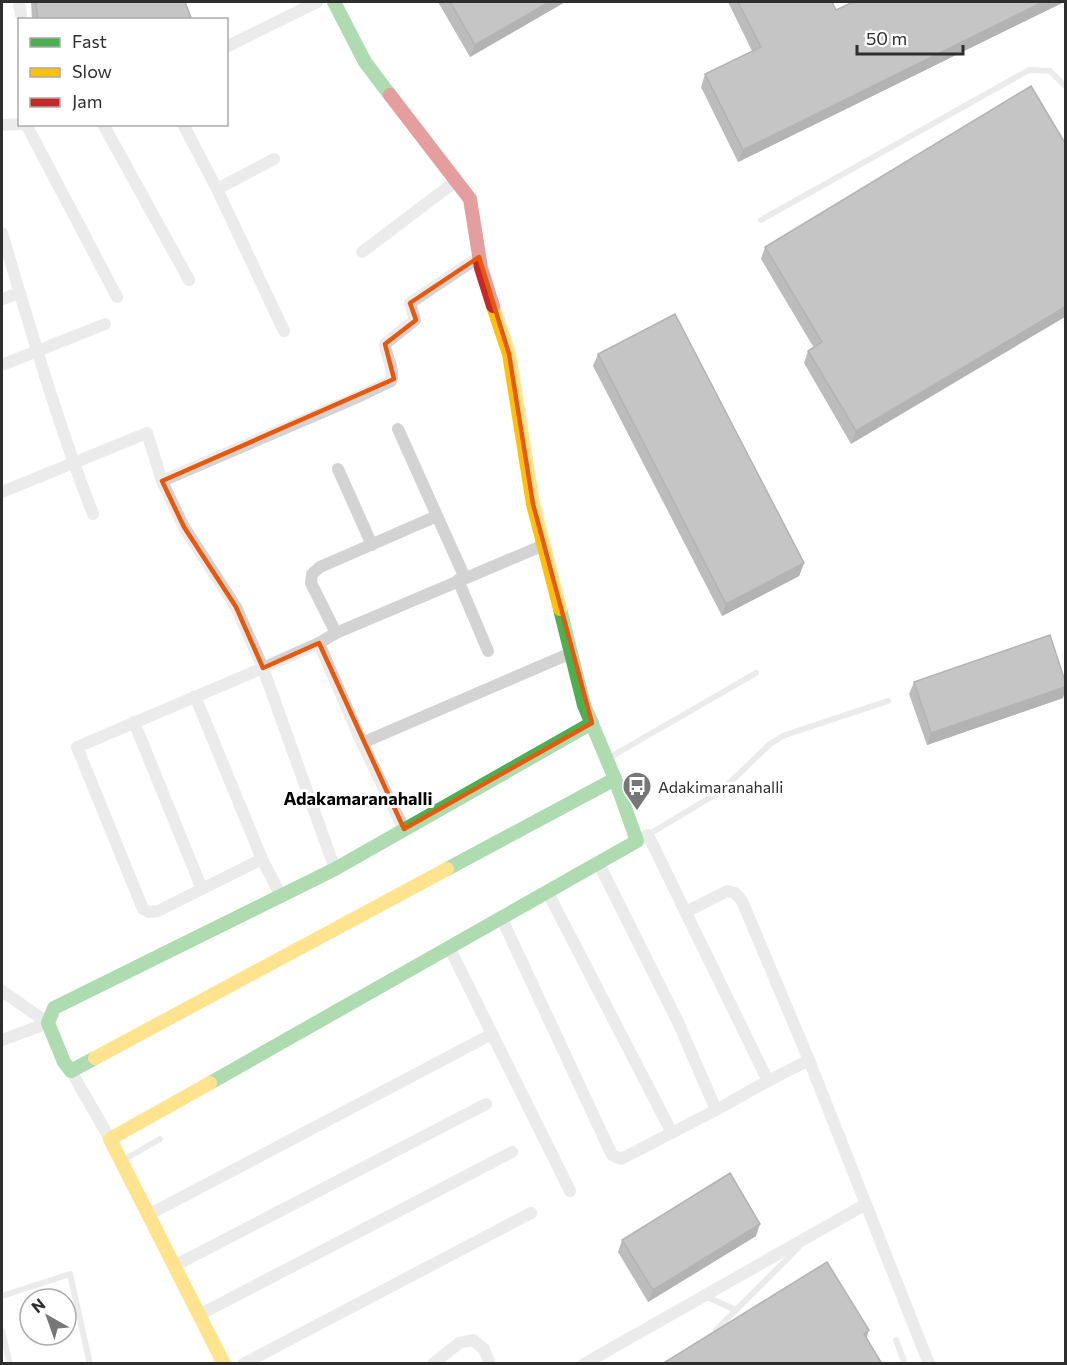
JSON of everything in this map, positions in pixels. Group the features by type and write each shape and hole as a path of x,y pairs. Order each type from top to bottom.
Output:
{"street":[{"path":"19,2 21,15"},
{"path":"228,45 317,2"},
{"path":"334,2 364,62 470,199 481,268 509,354 533,504 584,705 642,838 686,912 768,1081"},
{"path":"2,125 18,124"},
{"path":"27,126 117,297"},
{"path":"104,126 189,280"},
{"path":"184,126 217,189 284,330"},
{"path":"217,189 274,159"},
{"path":"362,252 456,181"},
{"path":"2,233 36,351 73,464 93,514"},
{"path":"162,482 391,381 393,376 385,344 416,320 410,303 479,257"},
{"path":"2,299 20,293"},
{"path":"2,365 105,324"},
{"path":"398,429 437,516 488,651"},
{"path":"2,492 147,433 162,482 184,527 236,608 262,668 335,868"},
{"path":"338,469 372,545"},
{"path":"336,633 311,583 312,574 320,567 437,516"},
{"path":"262,859 158,910 149,912 143,909 77,747 319,643 336,633 544,545"},
{"path":"319,643 362,743 404,830"},
{"path":"362,743 571,653"},
{"path":"195,696 262,859 281,896"},
{"path":"134,722 202,889"},
{"path":"2,1040 48,1023 54,1008 335,868 592,723"},
{"path":"71,1071 615,779"},
{"path":"110,1139 642,838"},
{"path":"598,862 678,1022 716,1110"},
{"path":"547,891 672,1133"},
{"path":"686,912 727,891 735,893 742,901 809,1060 929,1364"},
{"path":"501,917 612,1155 621,1159 809,1060"},
{"path":"449,947 570,1191"},
{"path":"2,992 48,1023 64,1062 110,1139 224,1364"},
{"path":"148,1215 492,1034"},
{"path":"174,1266 486,1104"},
{"path":"199,1314 512,1152"},
{"path":"584,1364 866,1204"},
{"path":"243,1364 531,1214"},
{"path":"433,1364 459,1343 473,1340 484,1349 490,1364"}],"lane":[{"path":"761,220 1029,70 1050,71 1065,87"},
{"path":"607,759 756,673"},
{"path":"642,838 722,790 770,744 784,735 888,701"},
{"path":"121,1161 160,1139"},
{"path":"716,1330 810,1236"},
{"path":"2,1296 70,1274 90,1364"},
{"path":"704,1295 736,1310"},
{"path":"2,1331 10,1364"},
{"path":"896,1340 905,1364"}],"highlighted area":[{"path":"479,257 509,354 533,504 592,723 404,829 319,643 263,668 236,607 184,527 162,481 394,379 385,344 416,320 410,303"}],"building":[{"path":"36,2 185,2 191,18 38,18"},
{"path":"450,2 549,2 475,45"},
{"path":"738,2 832,2 836,10 853,2 1043,2 743,150 705,74 761,47"},
{"path":"1031,86 1065,143 1065,307 856,431 808,351 822,342 765,247"},
{"path":"675,314 804,563 726,604 598,354"},
{"path":"1050,635 1065,687 931,733 914,682"},
{"path":"730,1173 760,1224 653,1290 622,1240"},
{"path":"827,1262 869,1330 864,1334 882,1364 662,1364"}],"traffic: fast":[{"path":"334,2 365,62 390,95"},
{"path":"210,1083 637,841 615,779 584,705 560,609"},
{"path":"95,1058 71,1071 64,1062 48,1023 54,1008 335,869 592,723"},
{"path":"447,869 615,779"}],"traffic: slow":[{"path":"493,306 509,354 533,504 560,609"},
{"path":"95,1058 447,869"},
{"path":"210,1083 110,1139 224,1364"}],"traffic: jam":[{"path":"390,95 470,199 481,268 493,306"}],"place":[{"name":"Adakimaranahalli","path":"637,812"}],"district":[{"name":"Adakamaranahalli","path":"358,798"}]}
